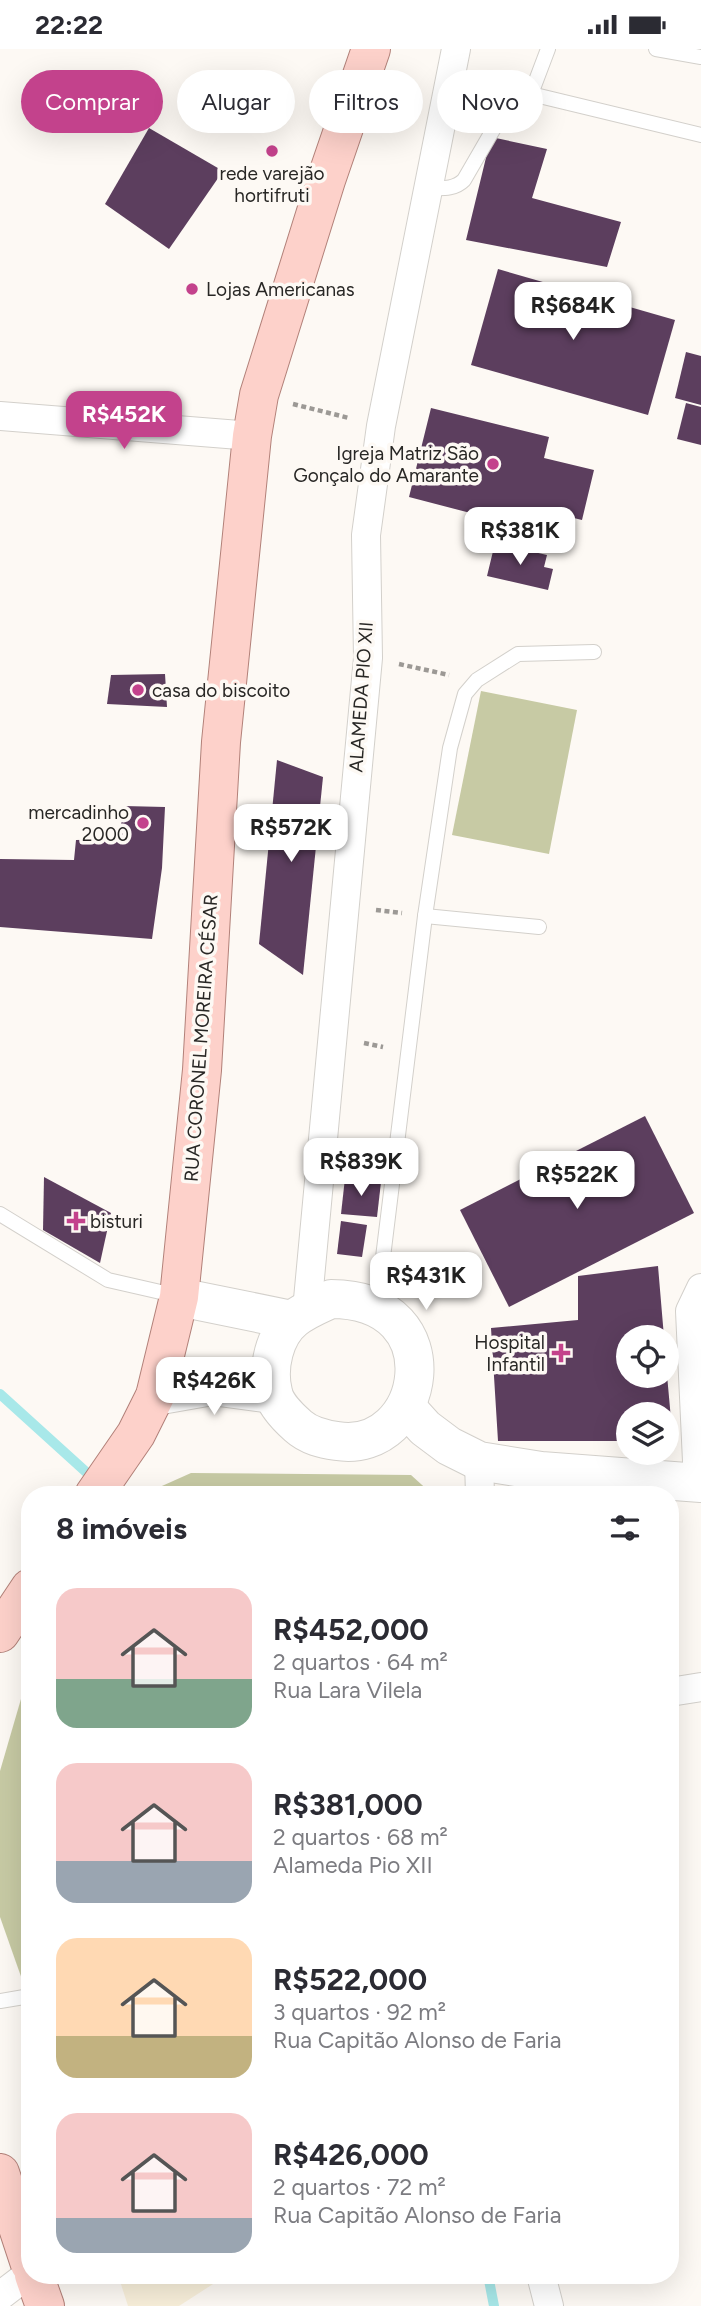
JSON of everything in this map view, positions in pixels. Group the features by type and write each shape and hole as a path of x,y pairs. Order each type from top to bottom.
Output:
{"main road":[{"name":"RUA CORONEL MOREIRA CÉSAR","path":"100,1486 120,1459 155,1396 179,1297 202,1070 221,742 258,395 371,49"},
{"path":"0,1633 21,1602"},
{"path":"0,2173 21,2237"},
{"path":"36,2284 45,2306"}],"street":[{"name":"ALAMEDA PIO XII","path":"300,1315 332,1037 368,658 366,535 381,426 456,49"},
{"path":"0,416 252,436"},
{"path":"406,1407 480,1478 541,1471 700,1468 690,1311 701,1288"},
{"path":"179,1297 300,1315"},
{"path":"331,1299 355,1299 377,1306 396,1320 409,1340 415,1362 414,1385 406,1407 390,1426 369,1438 345,1443 321,1439 300,1428 273,1394 272,1363 278,1340 300,1315 331,1299"},
{"path":"155,1396 212,1386 273,1394"},
{"path":"679,1691 701,1687"},
{"path":"0,2296 21,2282"},
{"path":"543,2284 549,2306"}],"lane":[{"path":"540,70 548,49"},
{"path":"656,49 701,57"},
{"path":"543,97 701,135"},
{"path":"428,188 459,185 491,133"},
{"path":"377,1306 425,916 450,748 465,695 477,681 518,654 594,652"},
{"path":"425,916 539,927"},
{"path":"0,1214 108,1280 179,1297"},
{"path":"0,2001 21,1998"}],"path":[{"path":"258,395 381,426"},
{"path":"368,658 477,681"},
{"path":"344,906 425,916"},
{"path":"332,1037 409,1052"}],"shaded area":[{"path":"121,2284 213,2284 179,2306 128,2306"}],"green space":[{"path":"481,691 577,710 549,854 452,835"},
{"path":"191,1473 411,1475 423,1486 162,1486"},
{"path":"21,1699 21,1976 0,1917 0,1771"}],"building":[{"path":"146,133 158,133 223,171 169,249 105,204"},
{"path":"491,137 547,149 532,198 621,222 607,267 466,240"},
{"path":"498,269 675,320 648,415 471,365"},
{"path":"686,352 701,356 701,405 675,398"},
{"path":"686,403 701,407 701,445 677,439"},
{"name":"Igreja Matriz São Gonçalo do Amarante","path":"431,408 549,437 544,458 594,470 582,520 529,507 524,527 409,497"},
{"path":"495,543 547,555 544,567 553,569 548,590 487,576"},
{"name":"casa do biscoito","path":"165,674 167,707 107,704 111,675"},
{"path":"277,760 323,777 303,975 259,944"},
{"path":"124,806 165,807 162,868 152,939 0,927 0,859 74,860 76,840 119,839"},
{"path":"645,1116 694,1213 509,1307 460,1210"},
{"name":"bisturi","path":"44,1177 111,1213 100,1263 43,1230"},
{"path":"345,1178 381,1182 377,1217 341,1214"},
{"path":"341,1221 367,1225 362,1257 337,1254"},
{"name":"Hospital Infantil","path":"658,1266 663,1325 616,1325 616,1388 668,1388 669,1402 616,1402 616,1441 498,1441 491,1328 578,1320 578,1276"}],"waterway":[{"path":"0,1394 96,1481"},
{"path":"490,2284 494,2306"}],"place":[{"name":"rede varejão hortifruti","path":"272,151"},
{"name":"Lojas Americanas","path":"192,289"},
{"name":"Igreja Matriz São Gonçalo do Amarante","path":"493,464"},
{"name":"casa do biscoito","path":"138,690"},
{"name":"mercadinho 2000","path":"143,823"},
{"name":"bisturi","path":"76,1221"},
{"name":"Hospital Infantil","path":"561,1353"}]}
